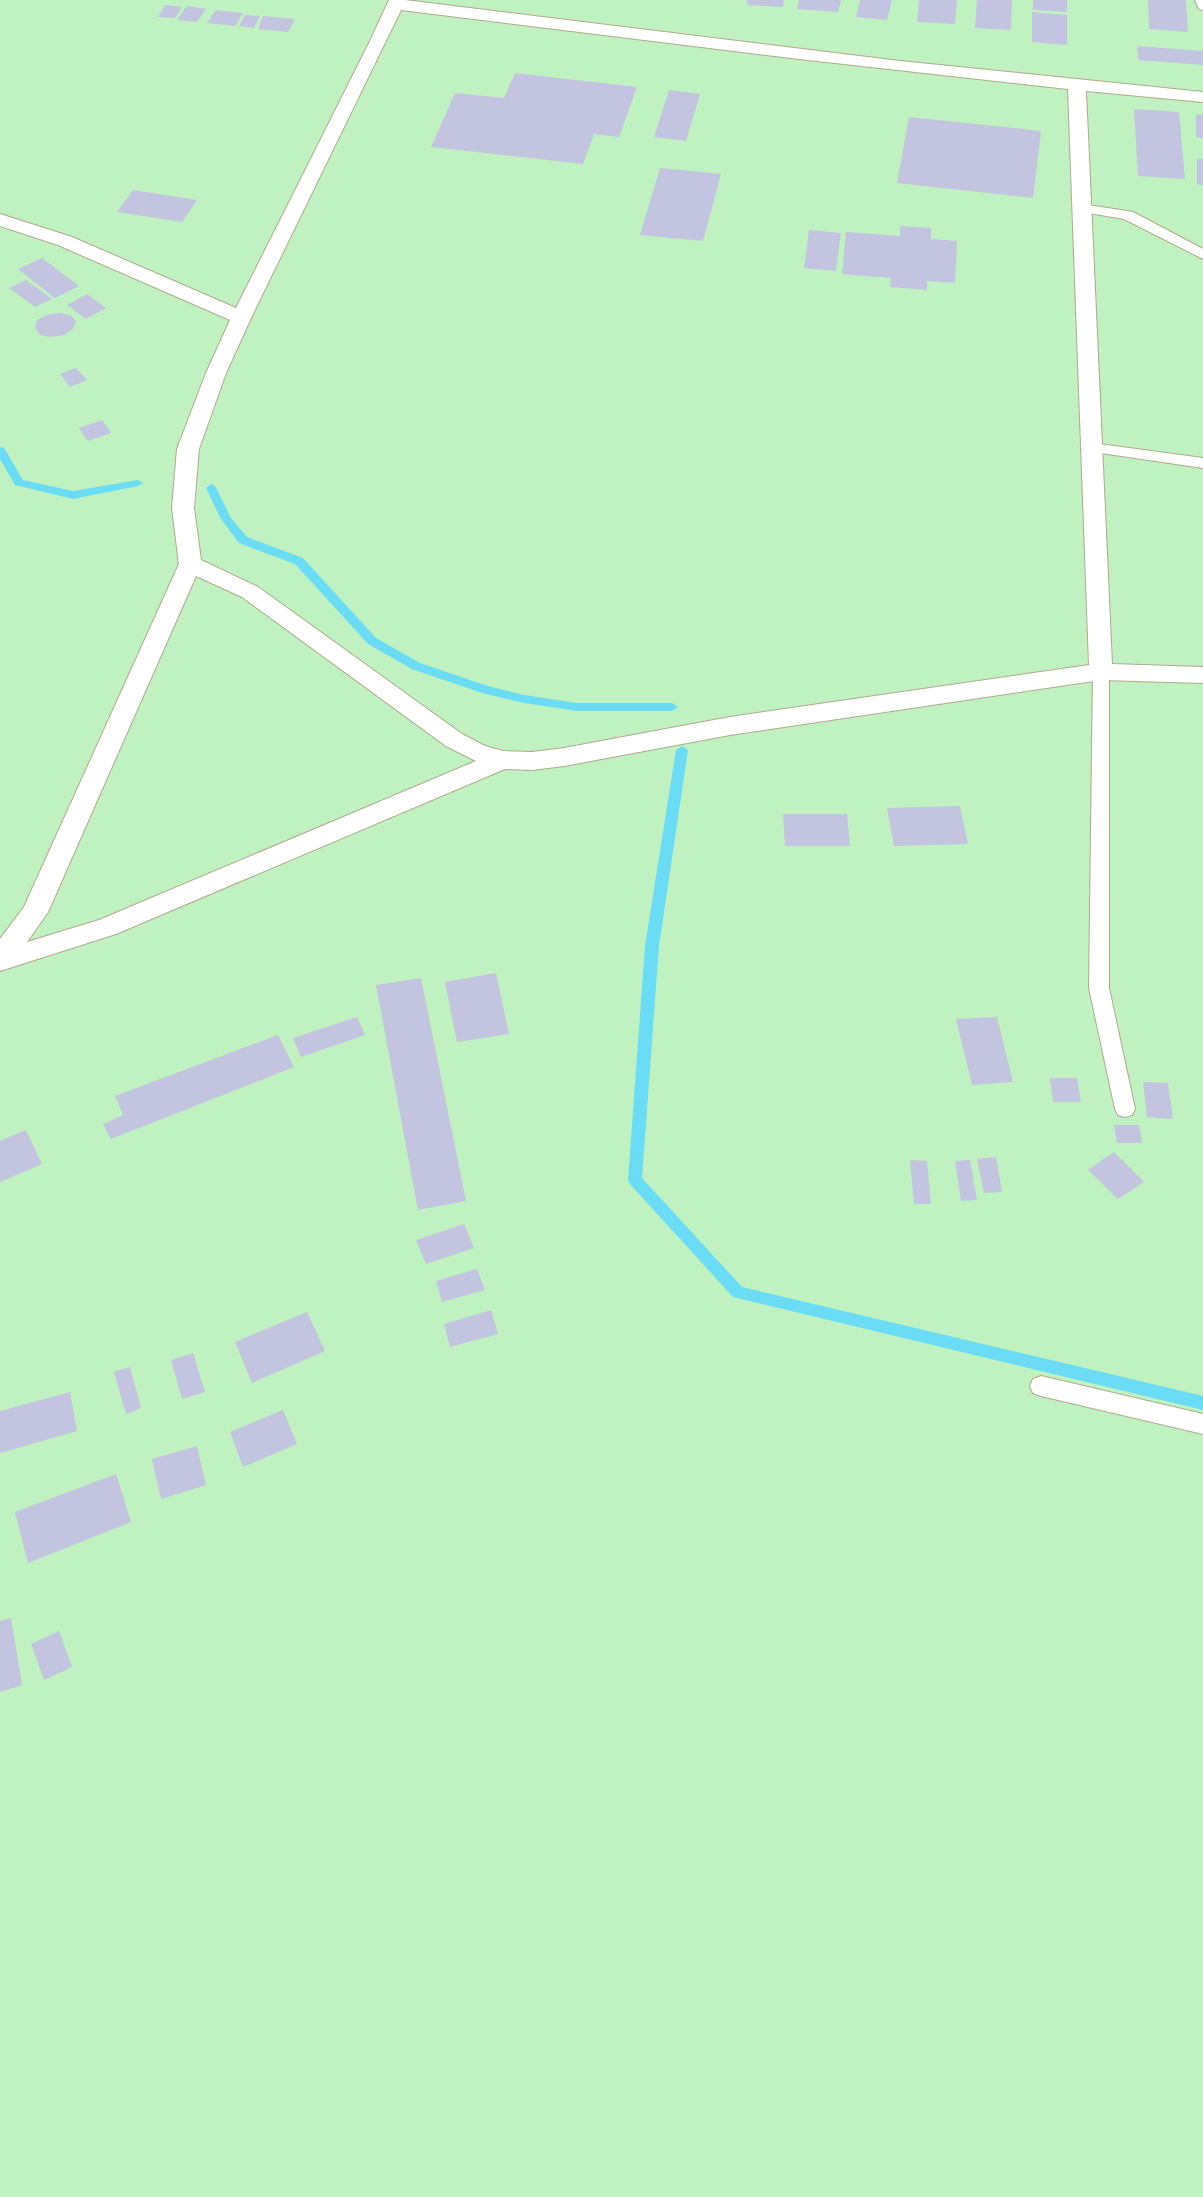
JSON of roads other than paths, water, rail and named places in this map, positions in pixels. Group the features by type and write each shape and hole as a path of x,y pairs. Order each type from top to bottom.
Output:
{"street":[{"path":"0,960 35,912 190,564 183,508 188,449 216,373 241,318 378,43 396,2 788,53 1077,86 1203,97"},
{"path":"1077,86 1101,672"},
{"path":"0,220 65,241 241,318"},
{"path":"190,564 250,592 454,740 477,753 503,760 532,761 564,757 730,726 1101,672 1203,675"},
{"path":"0,960 107,927 503,760"}],"lane":[{"path":"1201,0 1203,6"},
{"path":"1082,208 1128,215 1203,256"},
{"path":"1092,448 1203,463"},
{"path":"1101,672 1099,988 1125,1109"},
{"path":"1040,1386 1203,1424"}],"waterway":[{"path":"0,450 19,483 73,495 138,483"},
{"path":"211,488 226,519 243,540 299,561 372,641 416,666 486,690 524,699 577,707 672,707"},
{"path":"682,750 652,946 635,1180 738,1292 1203,1403"}]}
